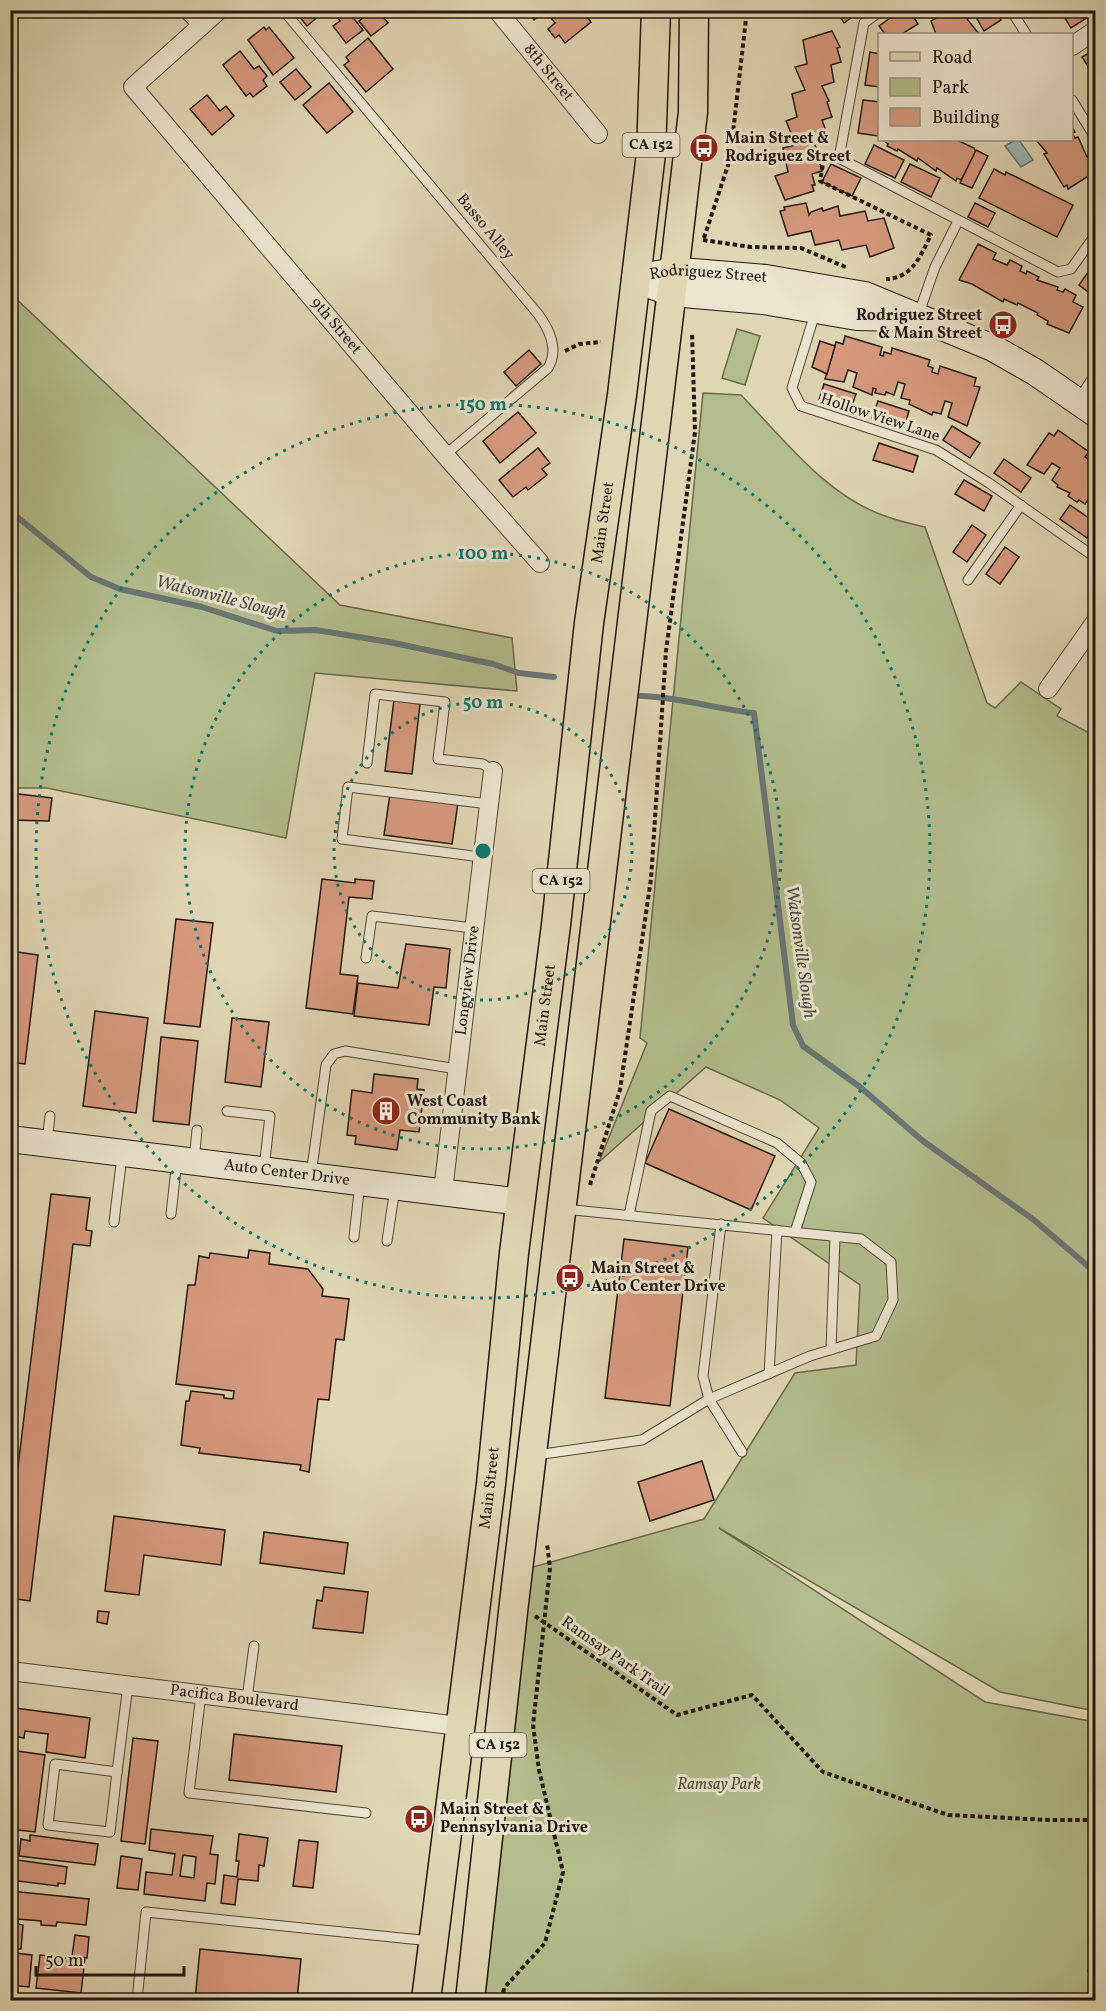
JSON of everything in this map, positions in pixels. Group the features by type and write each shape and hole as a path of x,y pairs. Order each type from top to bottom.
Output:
{"main road":[{"name":"Main Street","path":"426,2001 491,1484 520,1202 555,937 589,623 622,395 651,153 656,10"},
{"name":"CA 152","path":"470,2001 514,1603 693,112 694,10"},
{"name":"Auto Center Drive","path":"520,1202 562,1209"}],"street":[{"path":"188,10 202,24 219,10"},
{"name":"8th Street","path":"497,10 598,135"},
{"name":"9th Street","path":"202,24 133,87 445,455 540,563"},
{"path":"1073,45 1095,30"},
{"name":"Rodriguez Street","path":"635,278 673,282 857,316 917,319"},
{"name":"Rodriguez Street","path":"673,282 766,278 864,295 917,319 993,348 1035,372 1086,408"},
{"path":"1048,689 1095,621"},
{"name":"Longview Drive","path":"443,1191 493,771"},
{"name":"Auto Center Drive","path":"11,1143 47,1144 520,1202"},
{"name":"Pacifica Boulevard","path":"10,1671 459,1726"}],"lane":[{"name":"Basso Alley","path":"283,10 538,314 549,331 553,357"},
{"path":"882,10 864,23 839,158 1058,272 1071,269 1095,234"},
{"path":"1011,10 1025,33"},
{"path":"1073,103 1095,139"},
{"path":"917,319 932,272 958,221"},
{"name":"Hollow View Lane","path":"816,308 792,388 801,406 936,450 1095,558"},
{"path":"445,455 548,368 553,357"},
{"path":"1086,408 1095,373"},
{"path":"968,580 1021,506"},
{"path":"367,763 375,694 445,702 438,759 483,764 493,771"},
{"path":"481,857 342,839 348,787 489,804"},
{"path":"366,958 372,916 473,928"},
{"path":"311,1176 326,1065 334,1054 345,1051 457,1068"},
{"path":"629,1215 651,1111 670,1096 777,1143 801,1163 811,1182 795,1232"},
{"path":"227,1111 270,1116 264,1170"},
{"path":"47,1144 50,1116"},
{"path":"171,1214 197,1131"},
{"path":"114,1222 123,1153"},
{"path":"354,1237 360,1182"},
{"path":"387,1241 396,1186"},
{"path":"533,1455 642,1440 709,1399 831,1350 876,1336 893,1300 891,1262 861,1239 562,1209"},
{"path":"721,1224 703,1376 709,1399 742,1452"},
{"path":"769,1374 777,1230"},
{"path":"831,1350 835,1237"},
{"path":"247,1699 254,1646"},
{"path":"117,1772 55,1764 48,1825 110,1832 128,1685"},
{"path":"201,1694 189,1793 366,1813"},
{"path":"137,2001 146,1912 434,1941"}],"path":[{"path":"699,245 703,240 730,159 746,38 747,10"},
{"path":"826,146 820,181 931,235 908,272 897,278 876,278"},
{"path":"703,240 751,247 801,248 858,272"},
{"path":"587,1195 620,1090 651,879 666,651 695,432 691,326"},
{"path":"553,357 579,344 601,342"},
{"path":"502,2001 504,1988 545,1943 563,1872 539,1770 533,1725 550,1568 546,1538"},
{"name":"Ramsay Park Trail","path":"514,1603 545,1622 677,1715 752,1695 823,1772 948,1815 1095,1820"},
{"path":"1089,1969 1095,2001"}],"green space":[{"path":"10,293 340,605 512,638 517,691 315,673 286,838 47,788 11,788"},
{"path":"737,329 760,336 745,385 722,378"},
{"name":"Ramsay Park","path":"703,393 741,395 789,447 844,495 885,516 925,527 987,703 995,708 1021,682 1061,709 1057,716 1095,736 1095,1711 1000,1692 719,1528 985,1702 1095,1722 1095,2000 475,2000 526,1569 704,1519 795,1373 856,1365 860,1285 763,1218 819,1128 780,1100 706,1067 599,1162 647,1043 640,1038"}],"water":[{"path":"1013,141 1020,141 1033,160 1021,167 1005,146"}],"building":[{"path":"294,10 326,10 307,26"},
{"path":"338,10 347,10 363,30 346,43 333,26 340,21 335,13"},
{"path":"526,10 546,10 534,20"},
{"path":"552,10 582,10 591,22 565,43 559,35 555,38 548,29 555,23 548,14"},
{"path":"836,10 862,10 844,23"},
{"path":"902,10 909,10 918,24 904,33 884,33 879,26"},
{"path":"949,10 965,10 969,18 967,19 978,33 936,33 931,21"},
{"path":"972,10 995,10 1001,20 984,31"},
{"path":"1060,10 1096,10 1096,12 1071,28"},
{"path":"379,12 388,23 371,36 359,21 369,13 372,17"},
{"path":"264,27 266,30 269,27 294,58 273,75 248,40"},
{"path":"832,31 840,47 837,48 841,62 831,65 834,82 822,86 829,101 827,102 832,117 822,120 826,131 822,131 824,137 813,141 820,156 818,156 822,171 812,174 814,191 785,200 775,176 788,172 783,148 796,145 786,121 797,117 792,94 805,90 795,67 807,64 803,40"},
{"path":"368,38 393,69 366,92 344,65 349,61 346,57"},
{"path":"1096,49 1096,79 1082,57"},
{"path":"240,51 254,69 259,66 267,76 263,80 267,86 253,97 250,93 246,96 223,65"},
{"path":"870,52 878,54 878,87 865,85"},
{"path":"296,69 311,87 295,100 280,82"},
{"path":"329,83 353,112 327,133 303,105"},
{"path":"207,95 220,111 226,106 234,116 212,135 190,109"},
{"path":"863,100 878,102 878,136 858,133"},
{"path":"1073,135 1075,138 1078,137 1087,157 1089,156 1095,165 1093,167 1095,172 1068,189 1067,185 1064,187 1044,154 1047,153 1037,141 1073,141"},
{"path":"884,141 959,141 974,148 976,152 961,180 957,178 956,181 937,168 936,171 918,158 917,161 898,149 897,151 887,146 888,144"},
{"path":"874,145 904,160 895,178 865,164"},
{"path":"976,150 988,156 972,188 960,183"},
{"path":"831,164 861,178 852,196 822,182"},
{"path":"910,164 940,178 931,197 901,182"},
{"path":"994,169 1005,175 1006,172 1073,205 1057,237 979,198"},
{"path":"806,203 809,215 822,208 823,211 838,206 840,216 865,211 868,221 884,218 894,248 870,257 866,245 842,250 839,240 815,245 811,231 788,236 780,211 785,210 784,207"},
{"path":"975,203 995,213 988,227 968,217"},
{"path":"978,244 996,253 993,259 1007,265 1010,260 1022,266 1020,271 1026,274 1027,271 1039,277 1037,280 1058,287 1057,290 1063,292 1065,289 1076,295 1073,302 1083,307 1069,333 1047,324 1048,321 1037,315 1038,313 1018,303 1017,305 1004,299 1003,302 972,284 959,280"},
{"path":"1096,261 1096,296 1095,297 1079,285"},
{"path":"845,336 882,347 880,355 883,356 884,352 891,354 892,348 930,360 928,366 933,368 932,372 938,374 940,366 976,378 974,386 980,387 967,426 948,417 952,403 945,401 941,414 933,412 932,415 909,404 910,400 901,398 905,384 898,382 894,395 886,392 885,395 875,393 876,389 873,388 872,395 853,387 857,373 848,370 844,382 825,379 836,342 843,344"},
{"path":"820,341 835,346 827,374 812,367"},
{"path":"529,350 541,364 516,386 504,372"},
{"path":"824,384 856,394 850,411 819,400"},
{"path":"878,401 909,411 904,428 872,418"},
{"path":"518,412 536,433 500,463 483,441"},
{"path":"952,426 980,443 970,458 943,440"},
{"path":"1058,430 1089,452 1085,457 1096,463 1096,494 1093,493 1085,504 1068,496 1070,493 1057,487 1058,485 1052,480 1060,468 1052,463 1044,474 1027,465 1049,433 1054,436"},
{"path":"879,443 918,456 913,472 873,460"},
{"path":"538,448 550,463 542,469 547,475 528,490 526,487 513,497 499,480"},
{"path":"1004,459 1031,478 1021,492 994,473"},
{"path":"964,480 992,496 984,511 955,494"},
{"path":"1070,505 1096,523 1087,538 1060,519"},
{"path":"972,525 986,535 967,562 953,552"},
{"path":"1005,547 1019,557 1000,584 986,574"},
{"path":"394,700 420,704 412,774 385,771"},
{"path":"10,793 52,798 49,821 10,820"},
{"path":"390,794 458,803 452,844 384,835"},
{"path":"322,879 355,883 355,879 374,881 372,899 349,897 340,974 358,976 353,1014 306,1008"},
{"path":"176,919 213,923 200,1027 164,1023"},
{"path":"406,944 450,949 446,988 434,987 429,1025 354,1016 358,983 398,988"},
{"path":"10,951 38,955 25,1064 10,1062"},
{"path":"95,1011 148,1018 136,1113 83,1106"},
{"path":"232,1018 269,1022 261,1087 225,1082"},
{"path":"161,1037 198,1041 189,1125 153,1121"},
{"name":"West Coast Community Bank","path":"374,1074 418,1079 417,1089 424,1090 419,1132 400,1130 397,1150 355,1144 356,1136 347,1135 352,1090 372,1093"},
{"path":"669,1109 775,1156 751,1210 645,1163"},
{"path":"51,1194 90,1198 86,1230 92,1231 90,1246 73,1244 30,1601 10,1598 10,1533"},
{"path":"624,1239 688,1247 670,1406 605,1398"},
{"path":"249,1250 270,1253 269,1264 308,1269 323,1289 322,1296 349,1299 344,1340 336,1339 329,1400 318,1399 309,1472 300,1470 301,1465 199,1453 200,1448 181,1445 186,1401 189,1401 191,1391 224,1395 224,1398 233,1399 234,1391 176,1384 188,1285 195,1285 199,1256 209,1258 210,1253 248,1258"},
{"path":"702,1461 714,1500 650,1521 638,1482"},
{"path":"114,1516 225,1530 221,1565 144,1555 139,1595 105,1591"},
{"path":"264,1532 348,1543 344,1574 260,1563"},
{"path":"324,1587 368,1592 363,1633 313,1628 317,1600 322,1601"},
{"path":"98,1611 109,1612 107,1624 97,1622"},
{"path":"15,1708 90,1718 85,1758 46,1752 48,1734 25,1731 24,1738 13,1736"},
{"path":"234,1734 342,1746 336,1792 229,1780"},
{"path":"133,1738 158,1741 145,1844 121,1841"},
{"path":"10,1750 45,1755 35,1832 10,1829"},
{"path":"151,1829 213,1836 210,1854 218,1855 215,1884 207,1883 205,1901 144,1894 146,1872 172,1875 175,1854 149,1850","holes":["183,1855 196,1857 194,1878 180,1876"]},
{"path":"239,1834 268,1838 264,1866 259,1865 258,1881 238,1879 235,1905 221,1903 224,1875 237,1877"},
{"path":"30,1835 98,1844 95,1865 19,1856 21,1839 30,1841"},
{"path":"299,1840 318,1842 313,1888 293,1886"},
{"path":"121,1856 142,1859 138,1890 117,1888"},
{"path":"10,1859 67,1867 65,1884 58,1883 58,1886 10,1880"},
{"path":"10,1891 89,1899 86,1925 57,1922 56,1926 41,1925 41,1921 18,1919 18,1924 23,1925 21,1949 15,1949 15,1953 32,1955 29,1987 10,1985"},
{"path":"75,1935 89,1937 87,1958 72,1956"},
{"path":"200,1949 301,1959 297,2000 195,2000"},
{"path":"40,1955 72,1959 73,1956 85,1958 81,1993 36,1988"}],"waterway":[{"name":"Watsonville Slough","path":"10,511 91,577 120,589 202,607 277,631 316,630 389,642 493,664 519,673 554,677"},
{"name":"Watsonville Slough","path":"641,696 754,713 793,1025 803,1046 860,1087 923,1141 1034,1220 1096,1273"}],"place":[{"name":"Main Street & Rodriguez Street","path":"704,148"},
{"name":"Rodriguez Street & Main Street","path":"1003,325"},
{"name":"West Coast Community Bank","path":"386,1111"},
{"name":"Main Street & Auto Center Drive","path":"570,1278"},
{"name":"Main Street & Pennsylvania Drive","path":"419,1819"}]}
